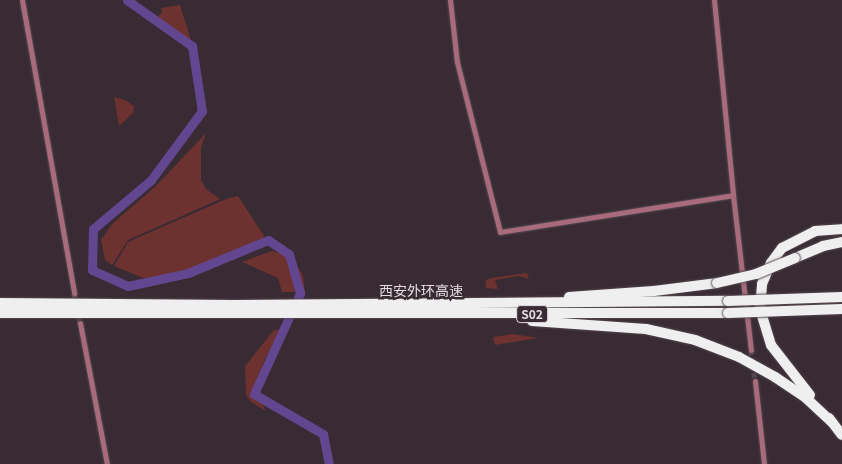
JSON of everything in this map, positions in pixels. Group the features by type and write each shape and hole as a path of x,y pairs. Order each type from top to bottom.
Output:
{"highway":[{"path":"842,229 815,230 782,248 771,263 762,284 761,295 764,325 771,345 781,361 842,435"},
{"path":"427,304 654,291 717,283 756,274 823,246 842,242"},
{"name":"西安外环高速","path":"336,310 427,304 728,301 842,297"},
{"name":"西安外环高速","path":"0,303 269,310"},
{"name":"西安外环高速","path":"0,313 336,310 424,315 728,314 842,309"},
{"path":"424,315 646,329 695,340 739,357 775,377 806,398 832,422"}],"street":[{"path":"22,0 74,293"},
{"path":"450,0 457,62 500,232 733,195"},
{"path":"714,0 733,195 751,350"},
{"path":"80,323 107,464"},
{"path":"755,381 764,464"}],"shaded area":[{"path":"180,5 192,45 155,18 162,13 161,8"},
{"path":"114,97 125,100 134,106 133,113 119,126"},
{"path":"206,133 201,148 201,180 206,189 220,199 128,240 112,265 105,260 101,240 112,224 156,186"},
{"path":"238,196 268,242 233,251 162,281 143,278 114,266 128,242 226,199"},
{"path":"272,251 289,256 303,275 305,292 282,292 278,278 242,262"},
{"path":"527,273 529,279 519,276 495,280 498,289 486,288 485,281 491,278"},
{"path":"286,329 266,357 257,378 258,397 266,411 251,402 246,395 245,366 274,330"},
{"path":"513,334 538,338 495,345 493,337"}],"waterway":[{"path":"127,0 192,46 202,111 151,180 93,229 92,270 128,286 188,273 268,240 289,254 300,293 254,394 323,434 329,464"}],"tunnel":[{"path":"74,293 80,323"},
{"path":"751,350 755,381"}]}
